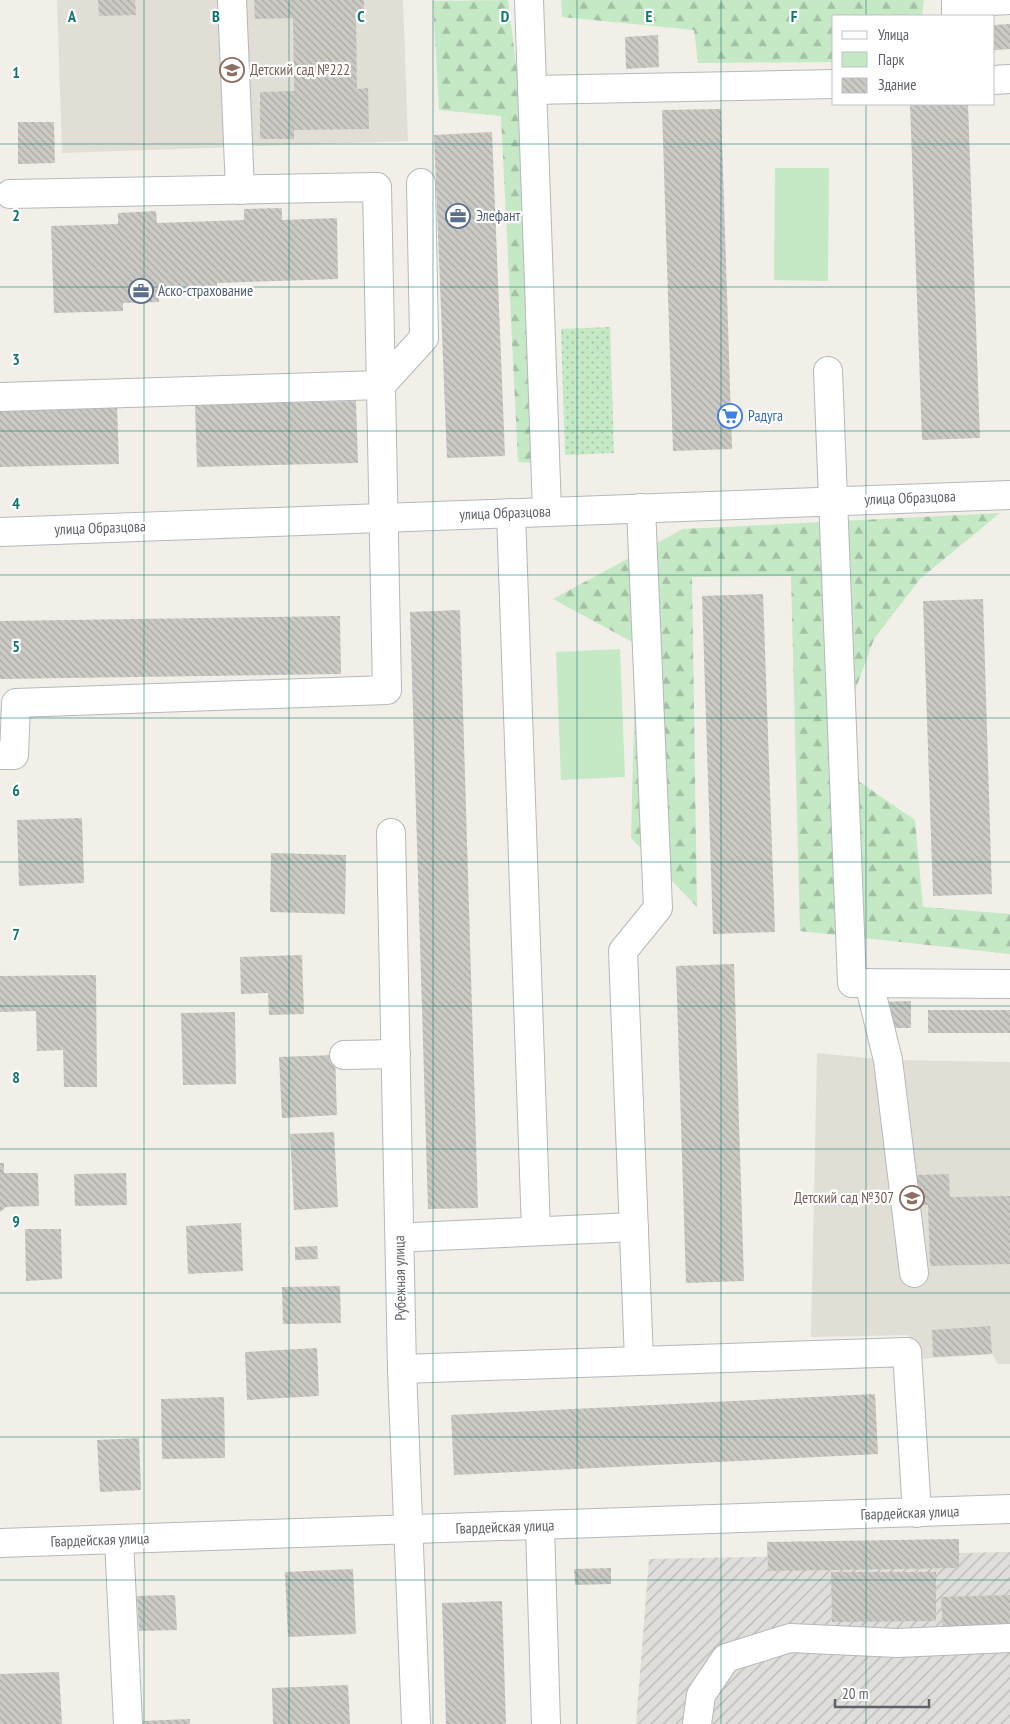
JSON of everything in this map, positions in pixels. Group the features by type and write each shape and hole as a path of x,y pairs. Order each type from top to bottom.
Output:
{"street":[{"path":"232,0 240,190"},
{"path":"529,0 547,511"},
{"path":"956,15 956,3 1009,0"},
{"path":"995,80 1010,79"},
{"path":"532,90 832,84"},
{"path":"0,397 380,385 424,338 421,183"},
{"path":"0,755 14,755 8,698 387,690 377,187 10,194"},
{"path":"828,371 852,983 1010,984"},
{"name":"улица Образцова","path":"0,532 1010,495"},
{"path":"639,1360 623,951 658,908 641,508"},
{"path":"511,513 536,1231"},
{"name":"Рубежная улица","path":"391,833 402,1369 416,1724"},
{"path":"869,983 888,1060 914,1273"},
{"path":"344,1055 396,1054"},
{"path":"414,1237 634,1226"},
{"path":"402,1369 907,1352 917,1512"},
{"name":"Гвардейская улица","path":"0,1544 1010,1509"},
{"path":"540,1526 546,1724"},
{"path":"119,1540 128,1724"},
{"path":"697,1724 701,1695 726,1658 790,1638 897,1643 1010,1638"}],"shaded area":[{"name":"Детский сад №222","path":"57,0 403,0 408,141 62,153"},
{"name":"Детский сад №307","path":"817,1053 888,1060 1010,1062 1010,1364 998,1364 992,1354 919,1359 908,1335 811,1337"},
{"path":"1010,1552 1010,1724 636,1724 649,1559"}],"green space":[{"path":"508,0 522,111 533,463 518,462 501,116 439,110 433,1"},
{"path":"561,0 924,0 922,15 832,15 832,62 698,63 694,30 562,17"},
{"path":"775,168 829,168 828,281 774,280"},
{"path":"610,327 614,453 565,455 561,329"},
{"path":"1000,513 920,579 874,639 829,761 915,820 923,907 1010,914 1010,954 800,931 791,576 692,577 697,907 631,838 636,644 553,599 683,529"},
{"path":"620,649 625,777 561,780 556,652"}],"building":[{"path":"98,0 135,0 136,15 99,16"},
{"path":"254,0 364,0 364,16 356,16 357,89 368,88 369,129 294,130 294,139 260,139 260,92 294,91 293,18 255,19"},
{"path":"1010,24 1010,49 995,50 995,25"},
{"path":"658,35 659,67 626,69 625,37"},
{"path":"910,105 968,105 980,438 922,440"},
{"path":"721,109 732,449 673,451 662,110"},
{"path":"18,122 54,122 55,163 18,164"},
{"path":"492,132 505,456 447,458 434,135"},
{"path":"282,208 282,220 337,218 338,279 217,283 217,293 159,295 159,302 123,303 123,311 54,313 51,226 118,224 118,213 156,211 157,223 244,220 244,209"},
{"path":"356,401 358,463 197,467 195,405"},
{"path":"117,404 119,464 0,467 0,406"},
{"path":"763,594 775,932 713,934 702,596"},
{"path":"983,599 992,894 933,896 923,601"},
{"path":"460,610 478,1208 428,1209 410,612"},
{"path":"340,616 341,674 0,679 0,621"},
{"path":"82,818 84,883 19,886 17,820"},
{"path":"271,853 346,855 345,914 270,912"},
{"path":"302,955 304,1014 269,1015 268,993 241,994 240,957"},
{"path":"734,964 744,1281 686,1283 676,966"},
{"path":"96,975 97,1087 64,1087 63,1050 37,1051 36,1011 0,1012 0,976"},
{"path":"911,1001 911,1028 882,1028 881,1002"},
{"path":"928,1010 1010,1010 1010,1033 928,1033"},
{"path":"235,1012 236,1084 183,1085 181,1013"},
{"path":"335,1055 337,1115 282,1118 279,1057"},
{"path":"334,1132 338,1207 294,1210 290,1134"},
{"path":"0,1163 4,1163 4,1173 38,1173 39,1206 6,1207 0,1212"},
{"path":"126,1173 127,1205 75,1206 74,1174"},
{"path":"949,1174 950,1197 1010,1196 1010,1264 930,1266 928,1205 914,1206 913,1175"},
{"path":"241,1223 243,1271 188,1274 186,1226"},
{"path":"25,1229 61,1229 62,1279 26,1281"},
{"path":"317,1246 318,1259 295,1260 295,1247"},
{"path":"340,1286 341,1323 283,1324 282,1287"},
{"path":"990,1326 992,1354 933,1357 932,1330"},
{"path":"317,1348 319,1396 247,1400 245,1352"},
{"path":"875,1394 878,1454 454,1475 451,1415"},
{"path":"224,1397 225,1458 162,1459 161,1399"},
{"path":"139,1438 141,1490 100,1492 97,1440"},
{"path":"959,1539 959,1568 768,1571 767,1542"},
{"path":"611,1568 611,1584 575,1585 574,1569"},
{"path":"353,1569 356,1634 288,1637 285,1572"},
{"path":"831,1572 936,1572 936,1621 832,1622"},
{"path":"175,1595 177,1630 139,1631 137,1596"},
{"path":"1010,1595 1010,1627 943,1630 941,1597"},
{"path":"502,1601 506,1724 446,1724 442,1603"},
{"path":"59,1672 62,1724 0,1724 0,1674"},
{"path":"348,1685 350,1724 273,1724 272,1688"},
{"path":"190,1719 190,1724 142,1724 142,1721"}],"place":[{"name":"Детский сад №222","path":"232,70"},
{"name":"Элефант","path":"458,216"},
{"name":"Аско-страхование","path":"141,291"},
{"name":"Радуга","path":"730,416"},
{"name":"Детский сад №307","path":"912,1198"}]}
